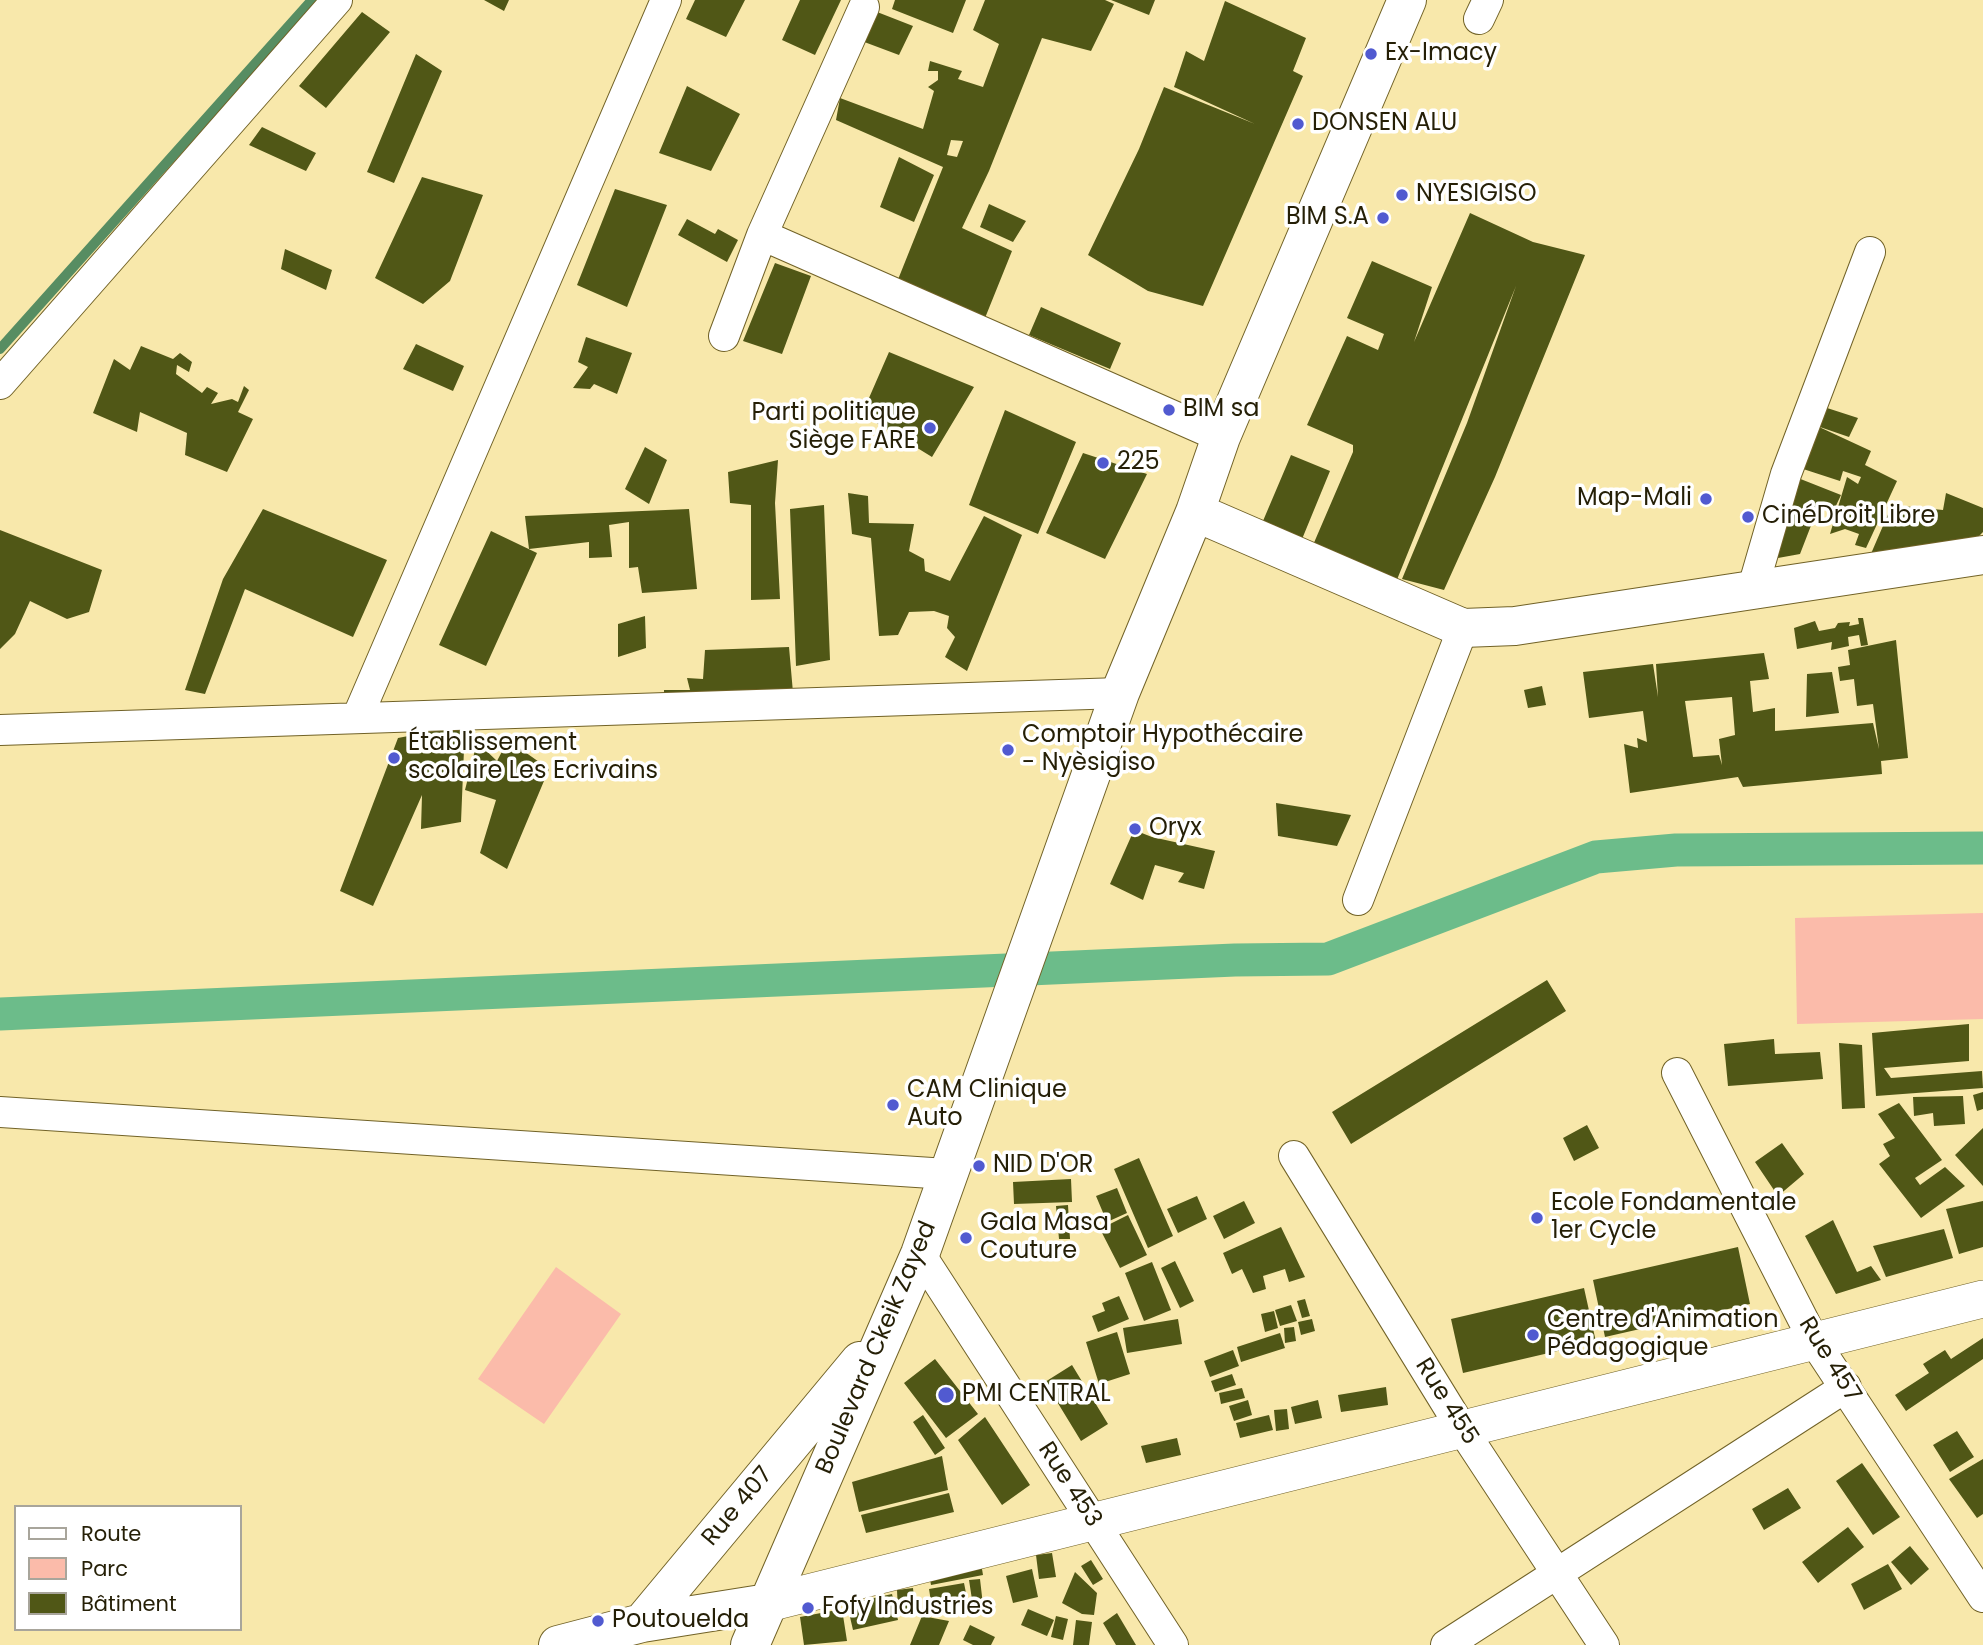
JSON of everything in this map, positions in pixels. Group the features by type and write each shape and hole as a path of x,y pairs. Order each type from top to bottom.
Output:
{"main road":[{"name":"Boulevard Ckeik Zayed","path":"750,1645 919,1254 1120,693 1195,512 1221,437 1407,0"},
{"path":"1195,512 1463,628 1515,626 1983,555"},
{"name":"Rue 407","path":"642,1623 890,1326"},
{"path":"558,1645 642,1623 768,1603"}],"street":[{"path":"0,384 337,0"},
{"path":"357,718 666,0"},
{"path":"724,336 762,235 864,7"},
{"path":"762,235 1221,437"},
{"path":"1752,591 1786,474 1870,252"},
{"path":"1358,900 1463,628"},
{"path":"0,730 1120,693"},
{"name":"Rue 457","path":"1677,1073 1814,1341 1983,1597"},
{"path":"0,1112 947,1174"},
{"name":"Rue 455","path":"1294,1156 1462,1429 1604,1645"},
{"name":"Rue 453","path":"919,1254 1173,1645"},
{"path":"768,1603 1983,1298"},
{"path":"1446,1645 1846,1387"}],"green space":[{"path":"1983,913 1983,1019 1797,1024 1795,918"},
{"path":"556,1267 621,1314 544,1424 478,1379"}],"building":[{"path":"484,0 509,0 504,11"},
{"path":"695,0 745,0 726,37 686,19"},
{"path":"800,0 841,0 815,55 782,40"},
{"path":"895,0 966,0 953,33 892,9"},
{"path":"985,0 1105,0 1114,4 1091,51 1042,38 989,171 962,228 1012,251 985,318 897,282 943,167 836,120 840,98 923,129 934,91 928,87 938,80 938,71 928,71 930,61 962,71 958,79 983,87 999,44 973,30","holes":["951,140 963,141 957,157 947,155"]},
{"path":"1111,0 1155,0 1149,15"},
{"path":"1225,1 1306,38 1293,71 1303,76 1203,306 1148,291 1088,255 1139,149 1164,87 1255,124 1174,87 1186,51 1204,61"},
{"path":"872,10 913,26 899,55 859,40"},
{"path":"362,12 390,32 326,108 299,86"},
{"path":"416,54 442,71 394,183 367,172"},
{"path":"687,86 740,114 711,171 659,153"},
{"path":"262,127 316,153 306,171 249,145"},
{"path":"899,157 934,175 914,222 880,207"},
{"path":"422,177 483,195 450,281 423,304 375,278"},
{"path":"615,189 667,205 627,307 577,285"},
{"path":"989,204 1026,221 1013,242 980,227"},
{"path":"1470,213 1533,242 1585,255 1495,477 1444,590 1402,579 1467,423 1516,286 1394,587 1310,552 1353,452 1353,445 1307,425 1347,336 1378,350 1384,334 1347,318 1372,261 1432,287 1414,342"},
{"path":"687,219 715,234 718,229 738,240 727,262 678,235"},
{"path":"285,249 332,270 326,290 281,269"},
{"path":"775,263 811,276 782,354 743,341"},
{"path":"1041,307 1121,343 1110,369 1029,335"},
{"path":"586,337 632,353 617,394 594,384 590,389 573,388 588,367 578,362"},
{"path":"416,344 464,366 453,391 403,369"},
{"path":"141,346 173,359 180,353 192,362 189,372 177,365 176,374 202,393 207,387 218,393 211,404 232,399 238,402 244,386 249,390 238,412 253,419 227,472 185,455 187,433 140,412 137,432 93,413 114,359 130,370"},
{"path":"889,352 974,387 932,457 862,414"},
{"path":"1824,407 1858,418 1849,437 1817,426 1871,451 1865,465 1897,481 1866,548 1855,545 1859,534 1845,529 1830,534 1847,477 1858,484 1861,477 1843,471 1840,481 1797,467"},
{"path":"1005,410 1076,442 1038,534 969,505"},
{"path":"645,447 667,460 649,504 625,489"},
{"path":"1083,453 1147,474 1105,559 1046,533"},
{"path":"1291,455 1330,471 1300,544 1260,528"},
{"path":"778,460 775,503 780,599 751,600 751,505 730,503 728,472"},
{"path":"1798,478 1841,495 1834,510 1819,505 1800,554 1767,560"},
{"path":"848,493 868,496 869,523 914,524 909,551 924,559 925,571 950,581 984,516 1022,535 967,671 945,657 955,637 947,628 949,616 934,611 909,612 898,635 879,636 871,538 852,534"},
{"path":"1946,493 1983,508 1983,532 1972,543 1870,556 1892,505 1943,510"},
{"path":"824,505 830,660 796,666 790,509"},
{"path":"263,509 387,560 353,637 245,589 205,694 185,690 223,579"},
{"path":"689,509 697,589 642,593 638,567 629,568 629,522 609,525 612,557 589,558 589,542 529,549 525,516"},
{"path":"0,530 102,570 89,612 67,619 30,601 15,634 0,649"},
{"path":"491,531 537,553 486,666 439,645"},
{"path":"645,616 646,648 618,657 618,624"},
{"path":"1858,618 1863,618 1868,645 1861,646 1859,635 1848,637 1849,646 1831,650 1832,642 1797,649 1794,628 1815,621 1819,631 1835,628 1838,623 1850,622 1849,626 1859,624"},
{"path":"1896,640 1908,758 1881,761 1882,774 1743,787 1738,777 1630,793 1624,744 1638,748 1637,738 1647,742 1643,711 1589,718 1583,672 1653,664 1658,697 1656,664 1764,653 1769,679 1750,681 1753,712 1775,708 1775,731 1873,723 1879,749 1873,704 1857,706 1854,679 1840,681 1838,667 1850,665 1848,650","holes":["1732,697 1735,735 1719,739 1722,765 1719,755 1693,757 1685,701"]},
{"path":"789,647 794,704 664,708 664,690 690,690 687,678 703,679 705,650"},
{"path":"1832,672 1839,713 1806,717 1807,674"},
{"path":"1542,686 1546,705 1528,708 1524,690"},
{"path":"465,725 461,822 421,829 422,795 373,906 340,891 398,738"},
{"path":"508,740 549,769 507,869 480,853 496,800 465,790 477,742 497,761"},
{"path":"1276,803 1351,815 1337,846 1278,836"},
{"path":"1134,830 1152,837 1215,851 1204,889 1178,882 1184,873 1155,865 1143,900 1110,884"},
{"path":"1547,980 1566,1011 1351,1144 1332,1112"},
{"path":"1969,1024 1969,1061 1884,1068 1891,1078 1982,1071 1983,1088 1876,1096 1872,1033"},
{"path":"1774,1039 1775,1054 1820,1052 1823,1079 1728,1086 1724,1044"},
{"path":"1839,1043 1862,1045 1865,1108 1842,1109"},
{"path":"1983,1092 1983,1109 1977,1111 1973,1095"},
{"path":"1963,1096 1965,1124 1934,1126 1933,1113 1914,1116 1913,1097"},
{"path":"1899,1103 1942,1160 1915,1178 1920,1185 1945,1167 1965,1186 1921,1218 1879,1164 1890,1156 1883,1144 1895,1138 1878,1114"},
{"path":"1587,1125 1599,1148 1574,1161 1563,1138"},
{"path":"1983,1128 1983,1186 1955,1155"},
{"path":"1782,1143 1804,1174 1778,1196 1755,1162"},
{"path":"1139,1158 1173,1236 1148,1248 1114,1169"},
{"path":"1071,1179 1072,1202 1014,1204 1013,1182"},
{"path":"1117,1188 1127,1213 1107,1222 1096,1196"},
{"path":"1197,1196 1207,1219 1178,1233 1167,1209"},
{"path":"1244,1201 1255,1223 1224,1239 1213,1216"},
{"path":"1983,1201 1983,1247 1959,1254 1946,1209"},
{"path":"1068,1205 1070,1239 1059,1239 1056,1206"},
{"path":"1128,1215 1147,1255 1120,1268 1100,1229"},
{"path":"1833,1220 1857,1272 1871,1266 1881,1280 1836,1294 1805,1236"},
{"path":"1281,1227 1305,1277 1289,1282 1285,1269 1263,1276 1266,1289 1253,1293 1242,1269 1232,1274 1223,1253"},
{"path":"1944,1229 1953,1258 1886,1277 1873,1246"},
{"path":"1738,1247 1750,1304 1605,1337 1593,1280"},
{"path":"1175,1261 1194,1301 1180,1308 1161,1268"},
{"path":"1152,1262 1171,1310 1144,1321 1125,1273"},
{"path":"1584,1288 1596,1342 1463,1373 1451,1319"},
{"path":"1119,1296 1129,1319 1098,1332 1092,1316 1105,1311 1102,1303"},
{"path":"1305,1299 1310,1316 1302,1318 1297,1301"},
{"path":"1291,1305 1297,1321 1280,1326 1275,1310"},
{"path":"1274,1311 1278,1328 1265,1332 1261,1314"},
{"path":"1178,1319 1182,1344 1127,1353 1123,1328"},
{"path":"1312,1319 1315,1331 1301,1335 1298,1322"},
{"path":"1294,1327 1296,1341 1285,1343 1284,1328"},
{"path":"1117,1332 1130,1374 1099,1384 1086,1342"},
{"path":"1280,1333 1285,1348 1241,1362 1237,1347"},
{"path":"1983,1338 1983,1359 1906,1411 1895,1395 1929,1373 1923,1364 1945,1350 1951,1359"},
{"path":"1233,1350 1239,1366 1210,1377 1204,1361"},
{"path":"935,1359 978,1414 946,1438 904,1383"},
{"path":"1072,1365 1108,1424 1081,1441 1045,1382"},
{"path":"1232,1374 1236,1385 1215,1392 1211,1381"},
{"path":"1386,1387 1388,1405 1341,1412 1338,1395"},
{"path":"1242,1388 1245,1398 1221,1404 1219,1393"},
{"path":"1248,1400 1252,1415 1234,1421 1229,1406"},
{"path":"1318,1400 1322,1418 1295,1424 1291,1407"},
{"path":"1287,1409 1289,1429 1276,1431 1274,1410"},
{"path":"923,1415 945,1448 935,1455 913,1422"},
{"path":"1269,1415 1273,1430 1240,1438 1236,1423"},
{"path":"985,1417 1030,1485 1002,1505 958,1440"},
{"path":"1957,1431 1974,1457 1950,1472 1933,1445"},
{"path":"1177,1438 1181,1455 1146,1463 1141,1446"},
{"path":"942,1456 948,1490 859,1512 852,1482"},
{"path":"1983,1459 1983,1514 1977,1518 1949,1479"},
{"path":"1862,1463 1900,1517 1873,1535 1836,1481"},
{"path":"1788,1488 1801,1508 1764,1530 1752,1509"},
{"path":"949,1493 954,1512 866,1533 861,1515"},
{"path":"1848,1527 1864,1547 1818,1583 1802,1562"},
{"path":"1910,1546 1929,1569 1911,1585 1891,1562"},
{"path":"1052,1553 1056,1577 1039,1579 1036,1555"},
{"path":"1091,1560 1103,1579 1093,1585 1081,1566"},
{"path":"981,1563 983,1575 931,1585 929,1574"},
{"path":"1888,1564 1902,1589 1864,1610 1851,1584"},
{"path":"1032,1569 1038,1597 1013,1603 1006,1576"},
{"path":"1075,1572 1097,1593 1094,1615 1082,1614 1062,1603"},
{"path":"980,1579 983,1605 973,1606 969,1580"},
{"path":"964,1583 969,1608 933,1614 929,1589"},
{"path":"913,1588 915,1609 898,1611 897,1590"},
{"path":"892,1594 898,1620 853,1630 847,1604"},
{"path":"842,1609 847,1641 804,1645 800,1617"},
{"path":"1028,1609 1054,1620 1047,1636 1021,1625"},
{"path":"1117,1613 1136,1645 1116,1645 1103,1623"},
{"path":"922,1616 949,1621 939,1645 910,1645"},
{"path":"1056,1616 1068,1619 1063,1640 1051,1637"},
{"path":"1076,1620 1092,1622 1089,1645 1073,1645"},
{"path":"970,1625 995,1637 991,1645 973,1645 963,1640"}],"waterway":[{"path":"0,349 312,0"},
{"path":"0,1014 1235,960 1328,959 1596,857 1676,850 1983,848"}],"place":[{"name":"Ex-Imacy","path":"1371,54"},
{"name":"DONSEN ALU","path":"1298,124"},
{"name":"NYESIGISO","path":"1402,195"},
{"name":"BIM S.A","path":"1383,218"},
{"name":"BIM sa","path":"1169,410"},
{"name":"Parti politique Siège FARE","path":"930,428"},
{"name":"225","path":"1103,463"},
{"name":"Map-Mali","path":"1706,499"},
{"name":"CinéDroit Libre","path":"1748,517"},
{"name":"Comptoir Hypothécaire - Nyèsigiso","path":"1008,750"},
{"name":"Établissement scolaire Les Ecrivains","path":"394,758"},
{"name":"Oryx","path":"1135,829"},
{"name":"CAM Clinique Auto","path":"893,1105"},
{"name":"NID D'OR","path":"979,1166"},
{"name":"Ecole Fondamentale 1er Cycle","path":"1537,1218"},
{"name":"Gala Masa Couture","path":"966,1238"},
{"name":"Centre d'Animation Pédagogique","path":"1533,1335"},
{"name":"PMI CENTRAL","path":"946,1395"},
{"name":"Fofy Industries","path":"808,1608"},
{"name":"Poutouelda","path":"598,1621"}]}
